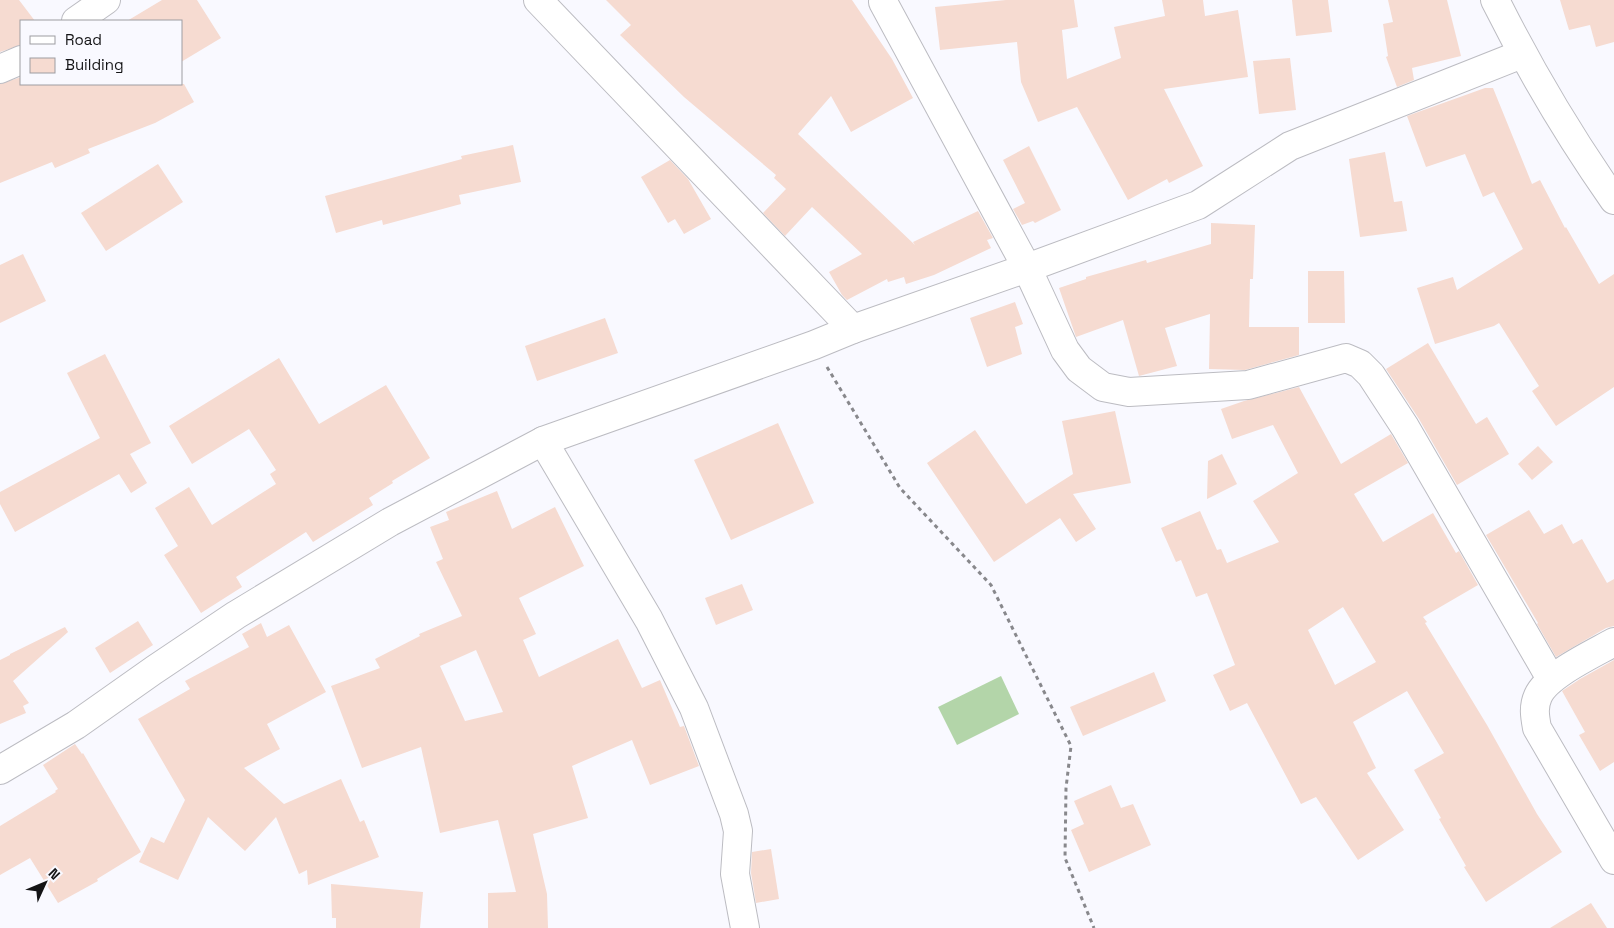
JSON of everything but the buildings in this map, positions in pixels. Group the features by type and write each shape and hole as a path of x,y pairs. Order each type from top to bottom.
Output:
{"street":[{"path":"77,20 106,0"},
{"path":"538,0 853,329"},
{"path":"1495,0 1522,54 1582,154 1614,200"},
{"path":"884,2 1027,268 1065,350 1079,369 1103,387 1129,392 1248,385 1346,358 1360,364 1371,375 1405,427 1551,679"},
{"path":"0,770 76,725 236,615 381,527 542,441 814,345 853,329 1198,205 1290,146 1522,54"},
{"path":"0,69 20,60"},
{"path":"542,441 649,620 694,708 734,814 738,831 735,874 745,928"},
{"path":"1614,642 1551,679 1538,696 1534,711 1537,728 1614,860"}],"path":[{"path":"814,345 900,488 991,585 1071,746 1066,788 1065,858 1094,928"}],"green space":[{"path":"1001,676 1019,714 957,745 938,707"}]}
